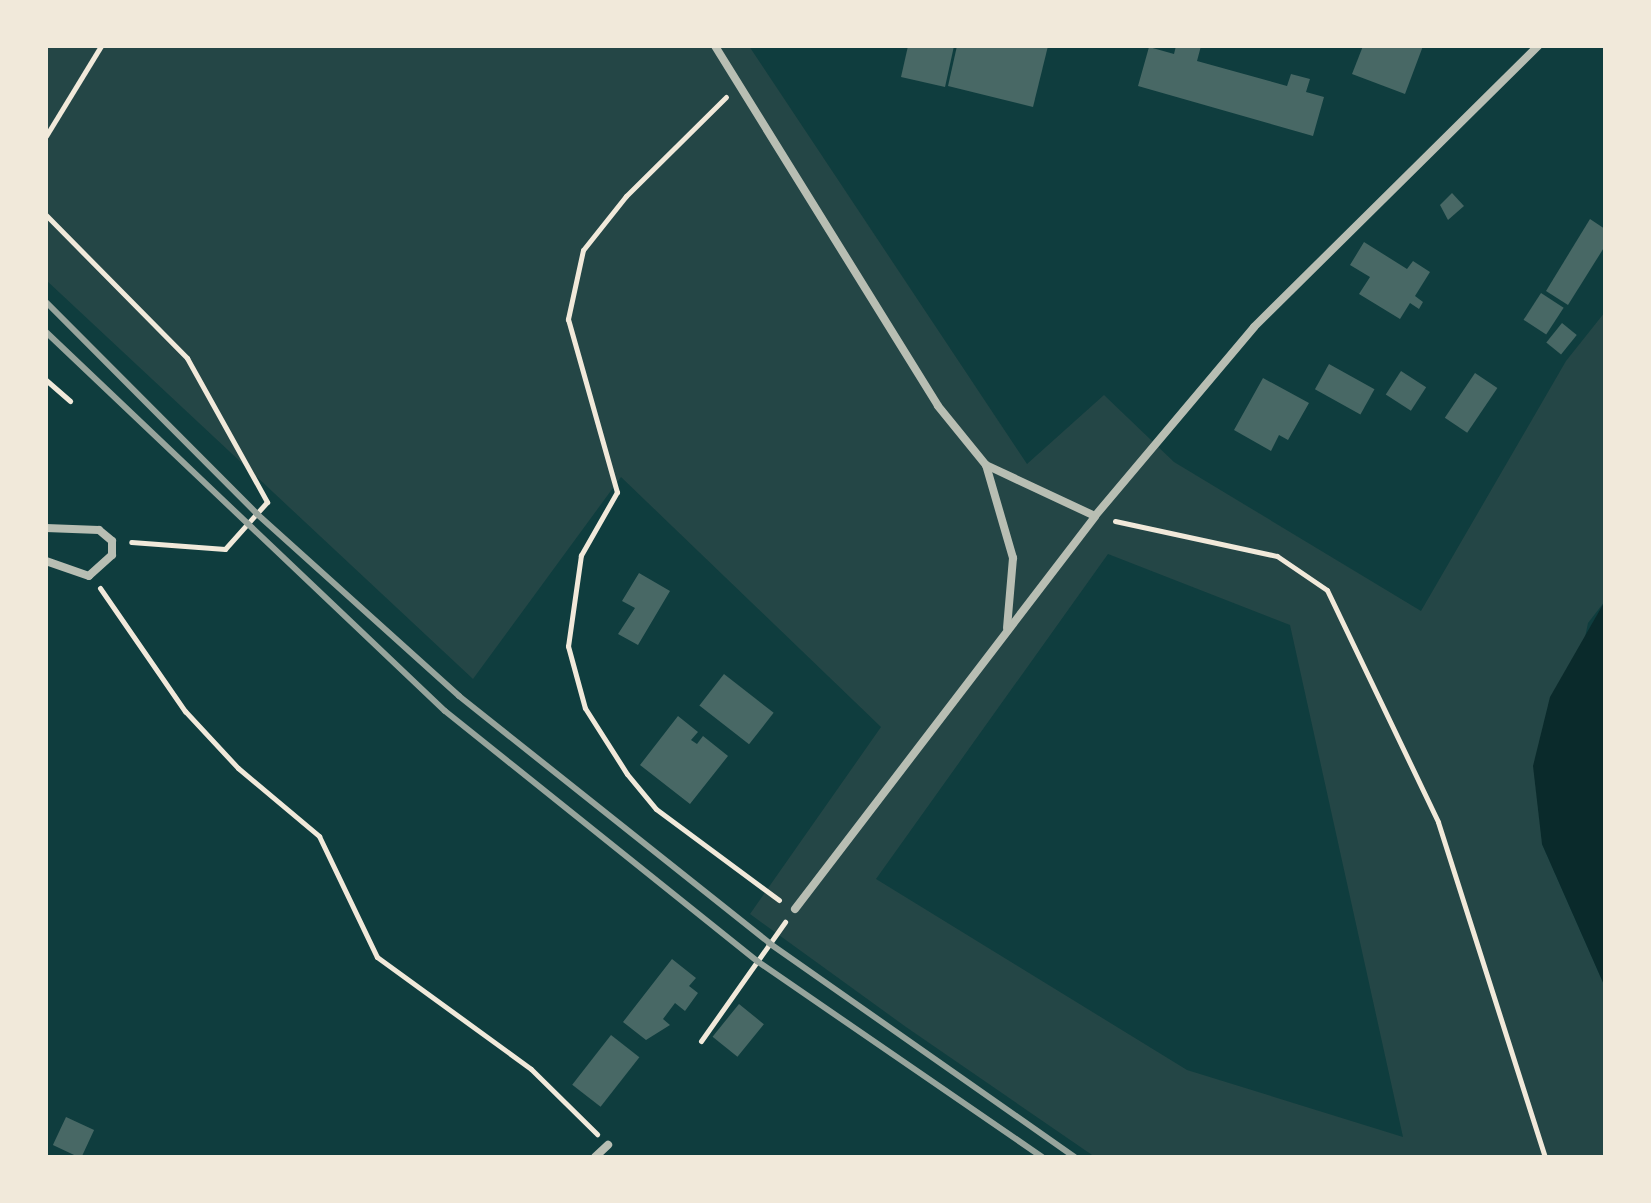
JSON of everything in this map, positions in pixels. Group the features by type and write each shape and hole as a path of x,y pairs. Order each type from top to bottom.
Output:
{"street":[{"path":"715,46 938,406 986,465 1013,558 1007,629"},
{"path":"795,909 1095,516 1254,327 1538,46"},
{"path":"986,465 1095,516"},
{"path":"46,528 81,525 112,541 112,555 89,576 46,561"},
{"path":"595,1157 608,1145"}],"path":[{"path":"46,136 101,46"},
{"path":"701,1041 795,909 746,883 656,809 585,708 568,646 581,555 617,492 568,319 583,250 626,196 737,84"},
{"path":"46,215 187,358 267,502 225,549 112,541"},
{"path":"46,380 70,401"},
{"path":"1095,516 1277,556 1327,590 1438,822 1545,1157"},
{"path":"89,576 185,711 238,768 319,836 377,957 531,1069 608,1145"}],"shaded area":[{"path":"46,46 749,46 1027,464 1104,395 1174,462 1421,611 1566,361 1605,312 1605,601 1588,623 1542,844 1605,987 1605,1157 1095,1157 906,1027 750,914 881,727 621,477 473,679 46,280","holes":["1108,554 1290,625 1403,1137 1187,1070 876,879"]},
{"path":"1605,601 1605,987 1542,844 1533,766 1550,697"}],"building":[{"path":"908,46 954,46 945,87 901,77"},
{"path":"957,46 1048,46 1033,107 948,86"},
{"path":"1176,46 1201,46 1197,61 1287,86 1291,74 1310,79 1306,92 1324,97 1313,136 1138,86 1149,47 1174,54"},
{"path":"1363,46 1423,46 1405,94 1352,74"},
{"path":"1452,193 1464,206 1448,220 1440,205"},
{"path":"1590,219 1605,229 1605,246 1568,305 1546,291"},
{"path":"1364,242 1407,269 1413,261 1430,272 1415,296 1423,302 1419,309 1410,303 1400,319 1359,294 1370,277 1350,265"},
{"path":"1541,293 1564,308 1546,335 1524,320"},
{"path":"1562,323 1577,335 1561,354 1546,342"},
{"path":"1329,364 1374,389 1360,415 1315,389"},
{"path":"1401,371 1426,387 1411,411 1386,394"},
{"path":"1475,373 1497,388 1467,433 1445,418"},
{"path":"1263,378 1309,403 1288,440 1279,435 1271,451 1234,430"},
{"path":"639,573 670,591 638,645 618,634 635,608 622,601"},
{"path":"724,674 774,713 749,744 699,706"},
{"path":"678,716 698,732 691,740 697,744 703,736 728,756 690,804 640,765"},
{"path":"672,959 696,978 689,986 698,993 685,1011 675,1003 663,1019 670,1025 646,1040 623,1022"},
{"path":"739,1004 764,1024 737,1057 713,1037"},
{"path":"611,1035 639,1057 601,1107 572,1085"},
{"path":"66,1117 94,1130 82,1157 53,1145"}],"railway":[{"path":"46,302 257,514 459,696 769,943 1075,1157"},
{"path":"46,332 445,711 757,961 1042,1157"}]}
